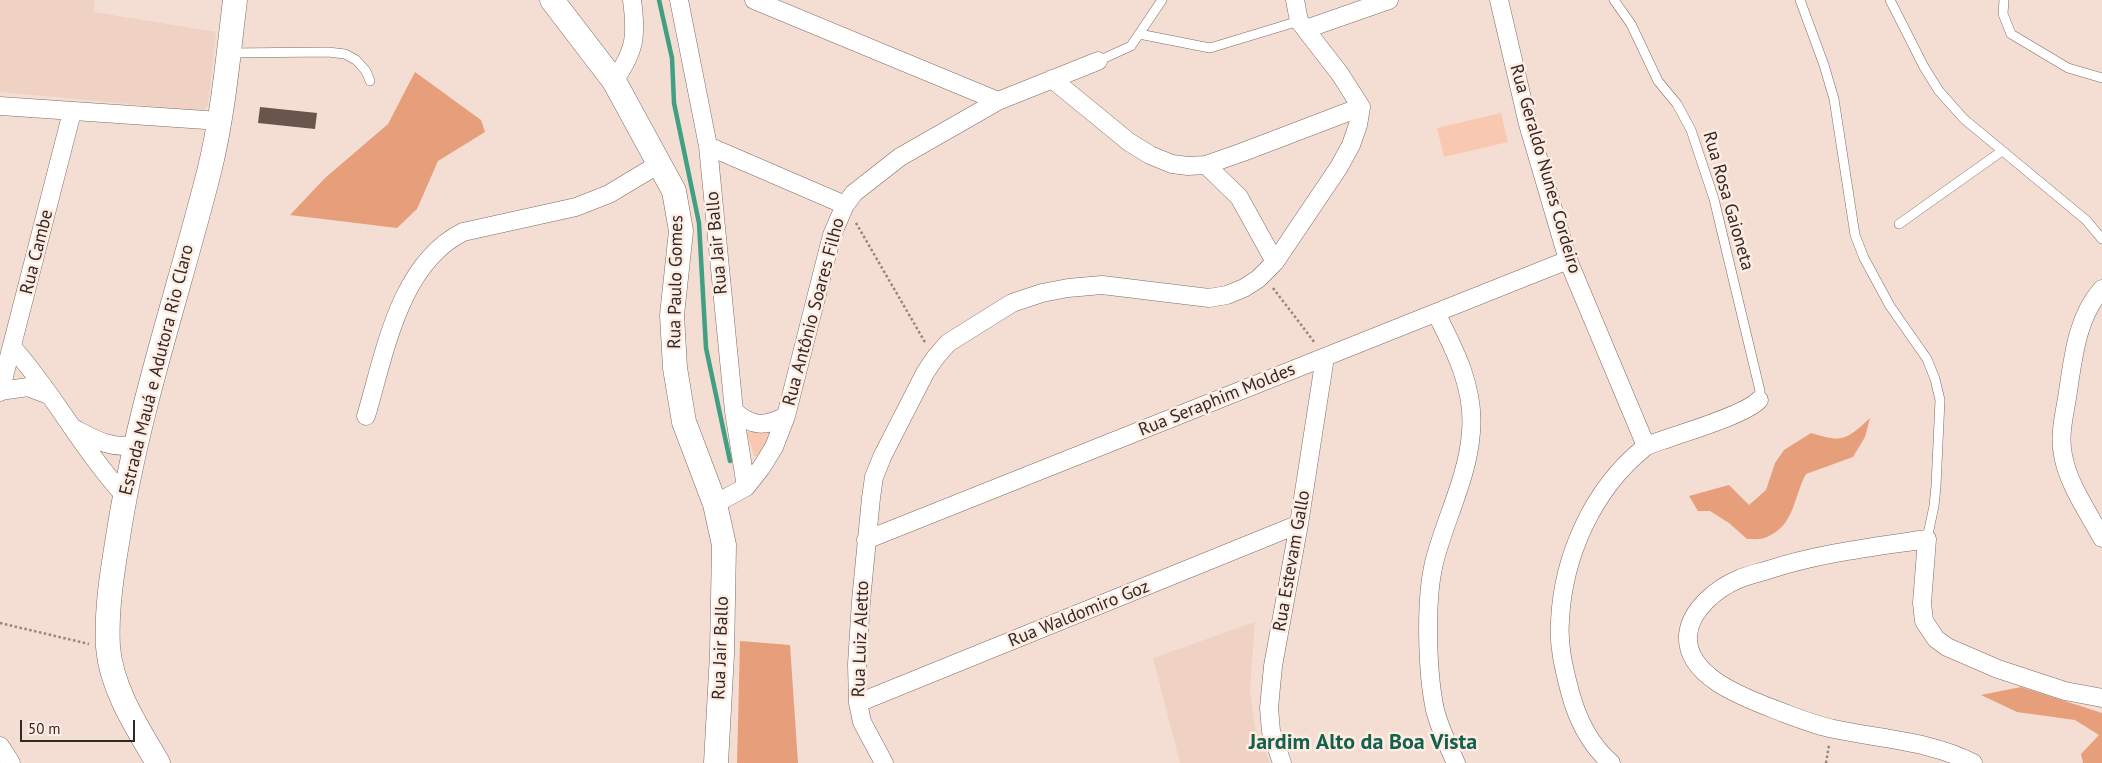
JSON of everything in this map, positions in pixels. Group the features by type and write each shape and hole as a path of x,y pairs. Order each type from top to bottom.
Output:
{"main road":[{"name":"Estrada Mauá e Adutora Rio Claro","path":"158,763 127,706 114,676 108,648 110,586 134,445 209,171 220,121 235,0"},
{"name":"Rua Paulo Gomes","path":"552,0 614,81 674,191 681,231 672,315 675,368 684,422 715,504"},
{"name":"Rua Jair Ballo","path":"715,504 724,545 722,654 716,763"}],"street":[{"path":"614,81 629,60 634,40 632,0"},
{"name":"Rua Jair Ballo","path":"679,0 708,146 734,411 746,487"},
{"path":"754,0 998,101"},
{"path":"1269,268 1339,168 1358,126 1361,107 1340,74 1302,25 1295,0"},
{"path":"1302,25 1389,0"},
{"name":"Rua Geraldo Nunes Cordeiro","path":"1499,0 1528,124 1568,260 1646,446"},
{"name":"Rua Antônio Soares Filho","path":"715,504 746,487 774,447 786,416 832,235 845,205 854,193 900,157 998,101 1098,61"},
{"path":"1052,79 1129,142 1150,155 1172,164 1188,166 1206,165 1361,107"},
{"path":"0,106 220,121"},
{"name":"Rua Cambe","path":"0,391 13,348 72,112"},
{"path":"708,146 845,205"},
{"path":"366,416 392,327 415,275 432,253 463,232 576,207 609,194 659,164"},
{"path":"1206,165 1239,197 1269,268"},
{"name":"Rua Seraphim Moldes","path":"866,540 1568,260"},
{"name":"Rua Luiz Aletto","path":"884,763 862,722 858,703 857,664 866,540 874,478 906,408 935,358 948,342 1012,303 1042,293 1068,288 1102,285 1209,298 1226,295 1244,288 1269,268"},
{"path":"2102,289 2088,309 2074,349 2061,434 2062,454 2068,474 2102,538"},
{"path":"1436,313 1465,377 1470,403 1472,431 1465,464 1434,564 1429,603 1430,676 1443,735 1456,763"},
{"path":"13,348 35,372 95,461 124,495"},
{"name":"Rua Estevam Gallo","path":"1282,763 1271,731 1269,708 1273,666 1299,524 1325,357"},
{"path":"0,391 28,387 49,395"},
{"path":"1611,763 1603,756 1587,734 1574,707 1562,664 1560,621 1566,576 1577,541 1592,510 1606,489 1646,446 1726,418 1748,408 1759,400"},
{"path":"734,411 743,420 760,424 770,424 786,416"},
{"path":"73,428 103,444 120,447 134,445"},
{"name":"Rua Waldomiro Goz","path":"858,703 1299,524"},
{"path":"1973,763 1934,748 1832,729 1786,714 1738,694 1710,677 1694,662 1688,646 1688,633 1692,620 1715,593 1739,579 1783,564 1831,554 1927,539 1922,604 1924,620 1936,639 1947,647 1998,669 2065,691 2102,698"},
{"path":"0,746 11,763"}],"lane":[{"path":"1098,61 1131,46 1162,0"},
{"name":"Rua Rosa Gaioneta","path":"1614,0 1630,24 1658,81 1677,104 1691,130 1716,208 1760,391 1759,400"},
{"path":"1800,0 1824,65 1834,99 1855,235 1868,266 1890,306 1927,359 1935,379 1940,400 1937,479 1927,539"},
{"path":"1890,0 1924,67 1939,91 1964,119 2086,220 2102,239"},
{"path":"2004,0 2003,14 2011,34 2068,68 2102,78"},
{"path":"1139,34 1210,48 1302,25"},
{"path":"229,53 328,52 345,54 356,60 366,71 370,81"},
{"path":"1900,224 2002,151"}],"path":[{"path":"845,205 935,358"},
{"path":"1269,268 1325,357"},
{"path":"0,623 108,648"}],"shaded area":[{"path":"0,0 95,0 94,12 216,32 208,105 203,111 0,92"},
{"path":"415,72 481,120 485,132 438,161 417,209 397,228 290,215 325,178 388,124"},
{"path":"1501,113 1508,142 1444,157 1437,128"},
{"path":"1870,418 1865,437 1853,457 1806,474 1788,518 1776,532 1765,538 1747,539 1729,523 1710,511 1698,511 1689,496 1729,485 1749,505 1766,490 1775,463 1784,450 1811,433 1830,438 1844,438"},
{"path":"747,432 771,433 761,456 754,456"},
{"path":"1255,622 1250,691 1255,727 1270,763 1180,763 1153,658"},
{"path":"740,641 790,645 798,763 737,763"},
{"path":"2021,687 2102,713 2102,763 2083,763 2081,754 2099,735 2075,720 2017,712 1981,695"}],"building":[{"path":"260,107 317,113 315,129 258,123"}],"waterway":[{"path":"659,0 672,58 674,103 699,223 706,348 730,461"}],"district":[{"name":"Jardim Alto da Boa Vista","path":"1363,743"}]}
